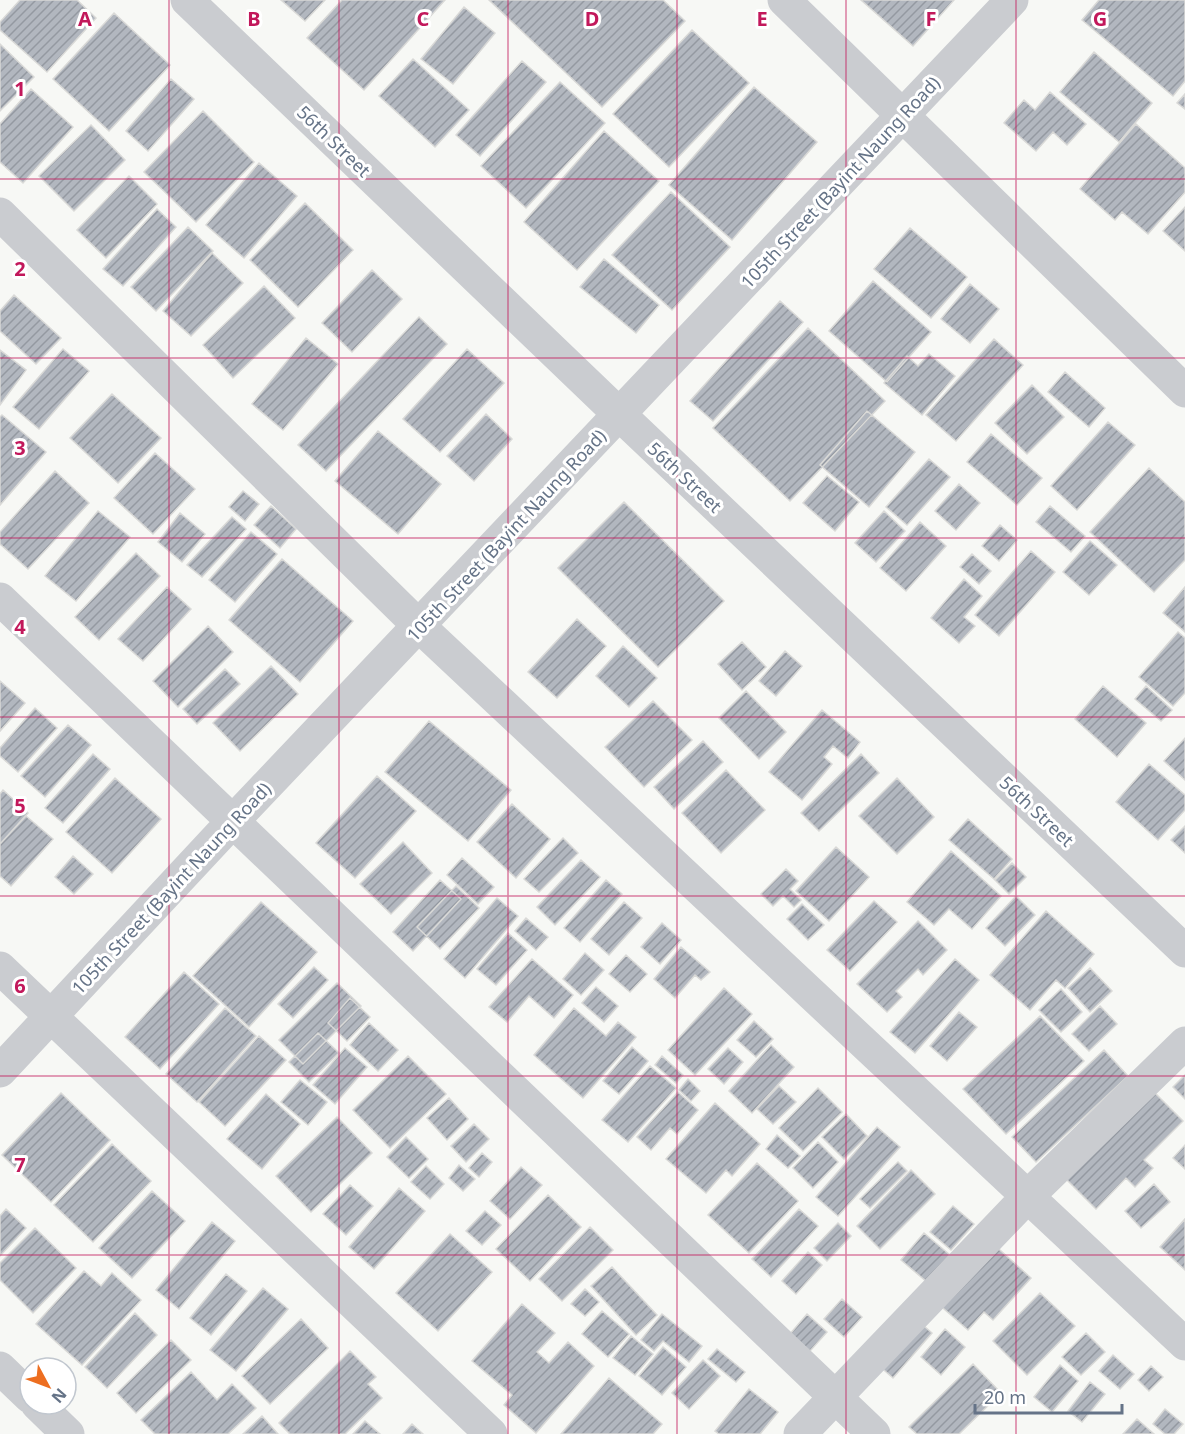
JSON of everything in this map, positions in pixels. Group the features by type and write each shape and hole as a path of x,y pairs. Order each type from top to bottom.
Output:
{"street":[{"name":"56th Street","path":"186,0 1185,951"},
{"path":"784,0 1185,391"},
{"name":"105th Street (Bayint Naung Road)","path":"0,1071 233,821 1012,0"},
{"path":"0,214 419,626 1185,1344"},
{"path":"0,599 874,1434"},
{"path":"0,968 491,1434"},
{"path":"800,1434 1028,1196 1185,1043"},
{"path":"0,1368 18,1385"},
{"path":"49,1416 68,1434"}],"building":[{"path":"20,0 77,0 96,18 47,72 0,30 0,22"},
{"path":"281,0 325,0 305,21"},
{"path":"342,0 445,0 364,90 307,38"},
{"path":"489,0 663,0 685,21 602,107"},
{"path":"861,0 954,0 913,46"},
{"path":"1099,0 1185,0 1185,81 1173,96 1082,20"},
{"path":"464,7 495,33 453,84 421,59"},
{"path":"114,13 170,65 109,131 53,79"},
{"path":"692,30 749,83 669,167 613,114"},
{"path":"0,44 34,77 0,111"},
{"path":"1094,52 1152,103 1119,142 1060,92"},
{"path":"413,59 469,110 435,147 379,96"},
{"path":"522,61 546,82 480,156 456,135"},
{"path":"171,79 194,99 148,151 126,131"},
{"path":"560,82 605,123 526,208 481,166"},
{"path":"754,87 817,142 732,240 669,185"},
{"path":"31,89 73,127 23,183 0,162 0,124"},
{"path":"1050,92 1086,124 1067,145 1053,132 1036,151 1004,123 1024,100 1035,110"},
{"path":"1185,94 1185,109 1177,103"},
{"path":"203,111 254,162 196,222 144,172"},
{"path":"1136,124 1185,168 1185,192 1148,234 1122,212 1115,220 1080,189"},
{"path":"91,125 125,160 74,211 39,176"},
{"path":"604,131 659,181 577,270 524,222"},
{"path":"259,163 297,196 244,258 206,225"},
{"path":"129,176 157,204 106,258 77,230"},
{"path":"671,192 730,247 672,310 612,255"},
{"path":"305,203 353,250 298,307 250,260"},
{"path":"1185,207 1185,251 1163,231"},
{"path":"157,209 176,227 123,286 103,269"},
{"path":"188,227 213,251 156,311 131,287"},
{"path":"910,228 967,277 931,318 874,269"},
{"path":"212,253 243,283 191,336 163,311"},
{"path":"604,259 659,305 636,333 580,287"},
{"path":"372,270 402,299 352,352 322,323"},
{"path":"873,281 931,332 887,382 829,331"},
{"path":"970,284 999,309 970,343 941,319"},
{"path":"264,286 295,318 233,378 203,345"},
{"path":"14,295 61,338 36,364 0,331 0,311"},
{"path":"780,301 803,322 713,421 690,401"},
{"path":"419,317 447,344 326,471 298,445"},
{"path":"808,328 885,401 790,501 713,428"},
{"path":"306,338 338,364 283,430 252,404"},
{"path":"994,339 1023,365 956,441 926,415"},
{"path":"63,349 89,371 39,429 13,407"},
{"path":"467,349 504,383 440,452 403,419"},
{"path":"0,350 26,370 0,405"},
{"path":"929,354 955,376 922,415 884,383 907,356 918,366"},
{"path":"1065,372 1105,408 1089,427 1048,392"},
{"path":"1032,385 1064,417 1027,454 995,423"},
{"path":"112,394 161,438 118,483 70,438"},
{"path":"867,411 915,452 869,507 820,465"},
{"path":"486,414 512,439 474,481 447,456"},
{"path":"2,415 46,452 0,505 0,417"},
{"path":"1108,422 1135,445 1077,510 1051,486"},
{"path":"378,431 441,484 398,534 335,481"},
{"path":"991,434 1042,478 1017,505 967,462"},
{"path":"155,453 195,489 153,534 114,498"},
{"path":"929,459 950,477 907,525 886,507"},
{"path":"1149,468 1185,502 1185,560 1154,592 1090,532"},
{"path":"55,471 89,503 28,569 0,544 0,532"},
{"path":"827,476 859,502 835,531 803,503"},
{"path":"959,484 980,503 956,530 935,511"},
{"path":"243,491 259,504 245,521 229,507"},
{"path":"624,502 724,601 658,667 558,568"},
{"path":"271,506 296,529 280,548 254,525"},
{"path":"1050,506 1085,536 1071,552 1036,522"},
{"path":"98,511 130,537 76,601 45,576"},
{"path":"884,511 905,531 876,562 855,543"},
{"path":"180,513 205,534 182,562 158,542"},
{"path":"232,517 246,529 202,577 187,565"},
{"path":"920,522 946,546 906,591 880,568"},
{"path":"1000,525 1017,540 999,561 982,546"},
{"path":"251,532 277,554 235,602 209,580"},
{"path":"1090,541 1117,565 1089,595 1063,572"},
{"path":"1031,551 1055,572 999,636 975,615"},
{"path":"136,553 160,576 99,640 75,617"},
{"path":"972,554 991,571 979,584 960,567"},
{"path":"282,559 353,621 300,682 229,620"},
{"path":"964,579 982,596 964,617 975,626 959,643 931,618"},
{"path":"167,587 191,609 143,661 118,639"},
{"path":"1185,587 1185,632 1163,613"},
{"path":"577,619 606,646 557,698 528,672"},
{"path":"208,626 233,652 178,707 153,681"},
{"path":"1178,632 1185,638 1185,693 1173,706 1139,677"},
{"path":"742,642 766,667 742,690 718,664"},
{"path":"623,646 657,678 629,707 596,676"},
{"path":"785,651 802,666 776,696 759,681"},
{"path":"271,666 298,694 240,751 213,723"},
{"path":"225,669 240,684 197,724 183,709"},
{"path":"0,681 25,703 0,731"},
{"path":"1103,686 1146,723 1117,757 1075,719"},
{"path":"1146,686 1172,710 1161,721 1135,699"},
{"path":"746,691 786,732 759,759 719,718"},
{"path":"653,701 692,740 644,787 605,747"},
{"path":"35,708 57,728 18,772 0,756 0,748"},
{"path":"822,710 860,742 848,758 833,746 824,757 832,764 802,800 769,772"},
{"path":"429,721 511,790 468,841 385,772"},
{"path":"68,725 91,745 45,797 21,776"},
{"path":"1185,738 1185,780 1164,761"},
{"path":"703,741 723,762 674,809 654,787"},
{"path":"93,754 110,769 63,823 45,808"},
{"path":"861,754 879,773 819,831 801,813"},
{"path":"1149,764 1185,795 1185,810 1158,840 1116,802"},
{"path":"726,770 765,810 721,853 682,813"},
{"path":"377,776 416,811 355,878 316,843"},
{"path":"115,778 161,819 112,873 66,832"},
{"path":"897,778 934,817 897,854 859,816"},
{"path":"3,790 28,813 0,844 0,794"},
{"path":"512,804 550,839 516,878 477,842"},
{"path":"26,816 53,839 11,886 0,876 0,844"},
{"path":"968,819 1012,859 994,879 949,840"},
{"path":"1185,826 1185,853 1171,840"},
{"path":"563,838 578,853 539,892 524,879"},
{"path":"403,842 432,873 391,914 360,884"},
{"path":"836,847 869,877 829,921 796,891"},
{"path":"951,851 1001,896 972,929 949,909 934,925 907,902"},
{"path":"73,856 93,874 74,894 55,877"},
{"path":"462,858 494,887 478,904 447,875"},
{"path":"581,860 600,877 555,925 537,907"},
{"path":"1012,863 1026,877 1009,894 995,880"},
{"path":"786,869 798,881 790,889 801,900 794,907 783,896 773,906 761,894"},
{"path":"440,880 461,899 413,951 393,932"},
{"path":"606,880 622,894 580,942 564,928"},
{"path":"456,886 479,908 440,949 417,927"},
{"path":"1016,896 1035,915 1005,946 986,928"},
{"path":"497,898 518,916 465,978 444,959"},
{"path":"874,901 897,922 850,971 827,950"},
{"path":"261,902 317,952 249,1027 193,976"},
{"path":"624,902 642,918 609,955 591,939"},
{"path":"802,904 824,925 808,940 787,919"},
{"path":"1046,911 1094,954 1065,988 1056,980 1030,1010 990,975"},
{"path":"526,918 548,937 536,950 515,931"},
{"path":"918,921 947,950 923,975 918,969 896,991 902,997 887,1012 857,984"},
{"path":"662,923 681,940 660,964 641,947"},
{"path":"508,933 527,950 496,985 477,969"},
{"path":"681,947 710,972 701,980 695,975 675,998 654,979"},
{"path":"585,953 604,970 581,995 563,979"},
{"path":"626,955 647,974 630,992 609,974"},
{"path":"532,959 573,995 554,1018 529,996 507,1022 489,1007"},
{"path":"955,959 979,980 915,1053 890,1032"},
{"path":"314,967 328,980 293,1018 278,1004"},
{"path":"1090,968 1112,991 1090,1012 1068,988"},
{"path":"184,972 219,1004 160,1069 125,1037"},
{"path":"337,983 361,1006 303,1064 279,1040"},
{"path":"596,987 618,1006 604,1022 582,1003"},
{"path":"724,988 752,1014 695,1075 668,1050"},
{"path":"1061,989 1082,1012 1061,1032 1039,1010"},
{"path":"350,998 370,1017 347,1041 328,1023"},
{"path":"1100,1006 1117,1024 1089,1051 1072,1034"},
{"path":"225,1008 256,1036 197,1102 166,1074"},
{"path":"574,1008 606,1036 618,1022 636,1037 583,1098 534,1055"},
{"path":"959,1012 977,1027 947,1061 930,1046"},
{"path":"1040,1016 1084,1061 1006,1134 963,1089"},
{"path":"754,1021 773,1039 756,1057 737,1040"},
{"path":"369,1023 398,1050 378,1071 350,1045"},
{"path":"318,1033 339,1053 309,1082 289,1062"},
{"path":"259,1036 286,1060 225,1126 199,1102"},
{"path":"771,1045 794,1067 752,1113 729,1091"},
{"path":"632,1047 648,1061 619,1094 603,1081"},
{"path":"345,1048 367,1067 335,1104 313,1085"},
{"path":"728,1048 743,1062 724,1084 708,1069"},
{"path":"1104,1050 1128,1076 1036,1162 1012,1137"},
{"path":"408,1056 446,1094 390,1148 353,1110"},
{"path":"662,1056 683,1075 676,1083 655,1065"},
{"path":"650,1066 676,1088 628,1142 602,1120"},
{"path":"1185,1075 1185,1099 1173,1087"},
{"path":"688,1079 700,1091 691,1101 679,1090"},
{"path":"300,1080 327,1102 308,1125 281,1102"},
{"path":"779,1086 796,1102 773,1124 757,1109"},
{"path":"1149,1087 1183,1121 1144,1160 1153,1168 1135,1187 1126,1178 1096,1209 1061,1174"},
{"path":"818,1088 842,1112 803,1151 779,1128"},
{"path":"678,1092 698,1110 677,1134 670,1128 651,1150 637,1137"},
{"path":"61,1093 110,1140 51,1202 2,1155"},
{"path":"266,1094 300,1124 262,1169 227,1139"},
{"path":"449,1098 468,1119 447,1140 427,1118"},
{"path":"715,1103 760,1144 732,1176 726,1170 706,1193 666,1159"},
{"path":"846,1114 867,1136 844,1159 822,1137"},
{"path":"337,1117 372,1153 311,1212 276,1176"},
{"path":"474,1124 489,1139 466,1162 451,1146"},
{"path":"877,1127 900,1147 838,1216 816,1197"},
{"path":"777,1135 800,1156 788,1168 766,1149"},
{"path":"406,1137 428,1159 409,1178 387,1157"},
{"path":"818,1142 838,1162 813,1188 793,1168"},
{"path":"112,1144 151,1181 93,1242 54,1205"},
{"path":"1185,1145 1185,1169 1173,1158"},
{"path":"482,1153 492,1162 479,1177 469,1168"},
{"path":"898,1162 907,1171 870,1208 860,1199"},
{"path":"757,1163 798,1201 749,1253 708,1215"},
{"path":"459,1165 475,1179 463,1191 449,1178"},
{"path":"426,1166 444,1184 430,1199 411,1182"},
{"path":"521,1167 542,1185 510,1219 490,1201"},
{"path":"911,1170 935,1194 880,1249 857,1226"},
{"path":"1154,1184 1170,1202 1141,1228 1125,1211"},
{"path":"350,1185 373,1206 346,1235 323,1214"},
{"path":"399,1188 425,1211 374,1269 349,1247"},
{"path":"152,1191 185,1221 132,1278 99,1248"},
{"path":"548,1195 581,1227 530,1281 496,1249"},
{"path":"953,1206 974,1224 951,1250 930,1232"},
{"path":"6,1209 26,1228 0,1256 0,1216"},
{"path":"799,1209 818,1226 771,1277 752,1259"},
{"path":"485,1211 501,1225 482,1245 466,1231"},
{"path":"1185,1219 1185,1270 1160,1247"},
{"path":"212,1222 235,1241 179,1309 156,1290"},
{"path":"838,1223 851,1236 827,1261 814,1248"},
{"path":"590,1227 613,1250 562,1301 539,1279"},
{"path":"35,1228 76,1268 33,1313 0,1280 0,1263"},
{"path":"924,1233 950,1255 927,1282 901,1260"},
{"path":"450,1234 492,1272 438,1331 396,1293"},
{"path":"991,1242 1031,1278 993,1320 984,1312 968,1330 936,1302"},
{"path":"808,1252 822,1265 796,1294 782,1281"},
{"path":"612,1267 657,1315 636,1335 591,1286"},
{"path":"84,1271 101,1286 112,1273 141,1300 82,1365 78,1361 78,1356 72,1356 36,1324"},
{"path":"226,1274 247,1291 211,1335 190,1318"},
{"path":"263,1288 288,1309 236,1371 210,1350"},
{"path":"585,1289 599,1302 585,1316 571,1304"},
{"path":"1040,1293 1075,1326 1027,1375 993,1341"},
{"path":"842,1299 862,1317 844,1337 824,1319"},
{"path":"522,1304 555,1333 537,1352 549,1363 568,1342 594,1366 536,1433 504,1405 512,1395 472,1361"},
{"path":"602,1311 629,1334 608,1357 582,1334"},
{"path":"135,1313 157,1335 107,1388 85,1367"},
{"path":"662,1314 702,1346 689,1362 663,1341 654,1351 641,1340"},
{"path":"807,1314 827,1332 810,1351 790,1334"},
{"path":"301,1319 328,1348 270,1404 242,1376"},
{"path":"916,1319 932,1333 893,1378 877,1364"},
{"path":"945,1329 965,1347 941,1375 921,1357"},
{"path":"1086,1333 1105,1352 1081,1375 1062,1357"},
{"path":"631,1336 653,1354 635,1375 613,1358"},
{"path":"171,1340 191,1360 136,1413 117,1393"},
{"path":"663,1347 686,1367 662,1395 639,1376"},
{"path":"717,1349 745,1372 736,1382 708,1359"},
{"path":"350,1351 376,1377 368,1384 382,1398 345,1434 290,1434 279,1423"},
{"path":"1113,1355 1134,1374 1120,1389 1099,1371"},
{"path":"703,1360 720,1376 689,1409 672,1393"},
{"path":"973,1364 1001,1393 959,1434 917,1434 909,1427"},
{"path":"1060,1365 1078,1381 1052,1412 1034,1397"},
{"path":"1151,1366 1163,1377 1149,1391 1138,1380"},
{"path":"191,1372 217,1400 232,1384 256,1408 228,1434 155,1434 141,1420"},
{"path":"609,1378 662,1424 653,1434 561,1434"},
{"path":"1090,1382 1105,1394 1082,1422 1068,1411"},
{"path":"749,1389 778,1412 760,1434 719,1434 715,1431"},
{"path":"1165,1409 1183,1424 1174,1434 1165,1434 1153,1424"},
{"path":"262,1416 278,1434 243,1434"},
{"path":"1137,1419 1154,1434 1123,1434"},
{"path":"365,1421 380,1434 353,1434"},
{"path":"412,1424 423,1434 403,1434"}]}
